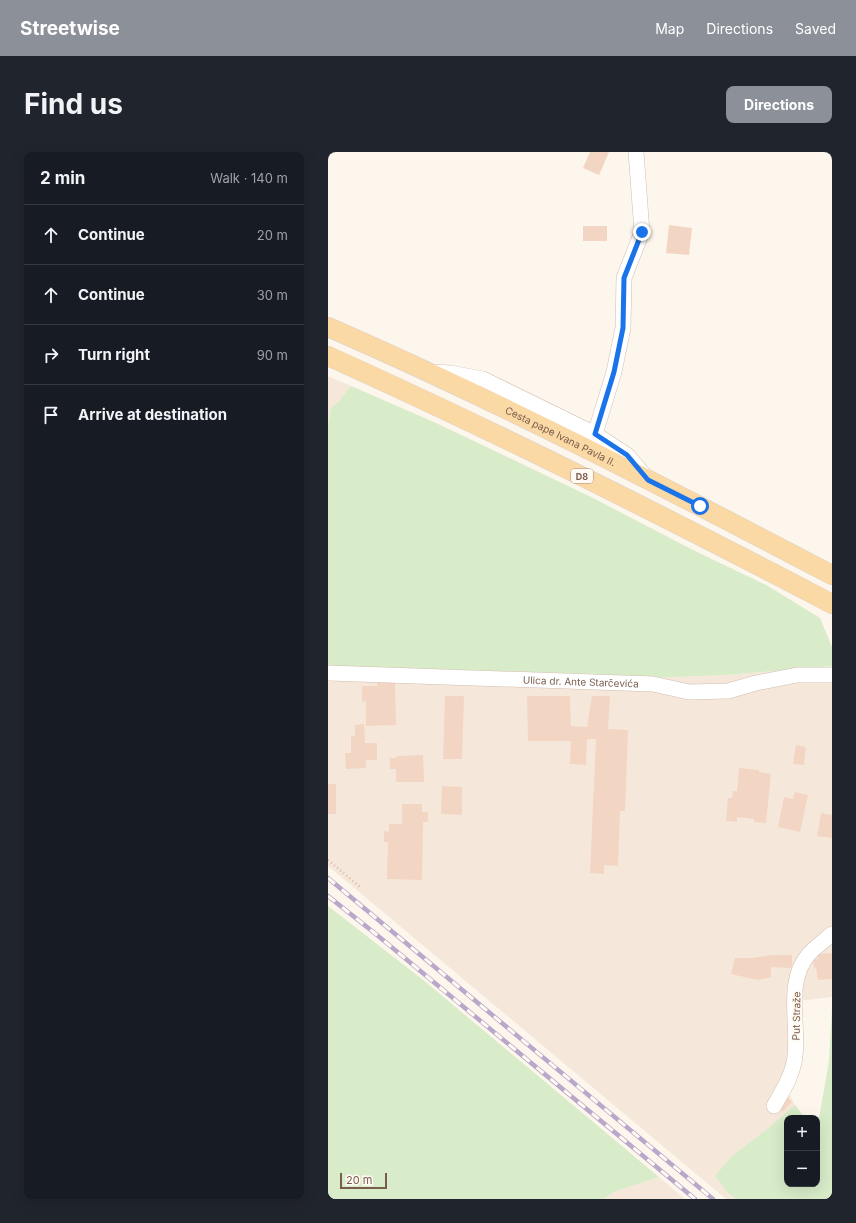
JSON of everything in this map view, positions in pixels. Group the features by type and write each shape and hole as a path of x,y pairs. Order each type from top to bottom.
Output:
{"main road":[{"name":"Cesta pape Ivana Pavla II.","path":"328,327 428,372 648,480 832,575"},
{"name":"D8","path":"328,356 518,444 683,526 832,604"}],"street":[{"path":"595,434 614,372 623,328 624,278 642,232 636,152"},
{"path":"428,372 450,373 483,379 595,434 627,455 648,480"},
{"name":"Ulica dr. Ante Starčevića","path":"328,672 654,684 689,692 728,691 756,683 797,676 832,675"},
{"name":"Put Straže","path":"774,1106 792,1073 795,1055 795,997 798,973 808,955 832,934"}],"path":[{"path":"328,860 360,886"}],"shaded area":[{"path":"328,376 351,386 339,401 331,408 328,427"},
{"path":"328,666 596,674 652,678 727,675 832,666 832,997 798,1001 788,1092 795,1105 715,1176 727,1192 736,1199 726,1199 328,866"},
{"path":"659,1177 685,1199 604,1199 614,1192"}],"green space":[{"path":"351,386 436,423 591,497 693,550 768,586 820,618 832,647 832,666 727,675 652,678 596,674 328,666 328,427 331,408 339,401"},
{"path":"328,906 422,979 659,1177 614,1192 604,1199 328,1199"},
{"path":"832,1007 832,1199 736,1199 727,1192 715,1176 731,1157 795,1105 803,1115 784,1115 784,1187 820,1187 820,1115 829,1061"}],"building":[{"path":"590,152 609,152 599,175 583,168"},
{"path":"669,225 692,228 689,255 666,253"},
{"path":"583,226 607,226 607,241 583,241"},
{"path":"377,677 395,677 396,725 366,726 366,701 362,702 362,686 377,686"},
{"path":"445,696 464,696 462,759 443,759"},
{"path":"527,696 570,696 571,734 571,726 587,727 592,696 610,696 608,729 628,730 625,811 620,811 618,866 604,865 604,874 590,873 596,739 587,739 586,765 570,764 571,741 528,741"},
{"path":"364,724 365,743 377,743 377,760 366,760 366,768 346,769 345,753 351,753 351,736 355,736 355,725"},
{"path":"796,745 806,747 804,765 793,764"},
{"path":"423,755 424,782 396,782 396,769 390,769 390,758 396,758 396,756"},
{"path":"739,768 759,770 759,772 771,774 766,823 754,822 754,819 737,817 737,822 726,821 728,798 732,798 733,791 737,791"},
{"path":"328,784 336,784 336,814 328,814"},
{"path":"442,786 462,787 462,815 441,814"},
{"path":"795,792 808,795 800,832 778,827 784,797 793,799"},
{"path":"402,804 422,804 422,812 428,812 428,822 423,822 422,880 387,879 388,842 384,842 384,831 389,832 389,824 402,824"},
{"path":"821,813 832,815 832,838 817,836"},
{"path":"832,953 832,979 818,980 816,967 814,968 813,960 818,959 818,954"},
{"path":"772,955 792,955 792,968 771,967 771,977 758,980 731,974 735,958 753,958"},
{"path":"787,1096 792,1102 782,1112 779,1103"}],"railway":[{"path":"328,878 713,1199"},
{"path":"328,896 695,1199"}],"route":[{"path":"642,232 624,278 623,328 614,372 595,434 627,455 648,480 700,506"}]}
